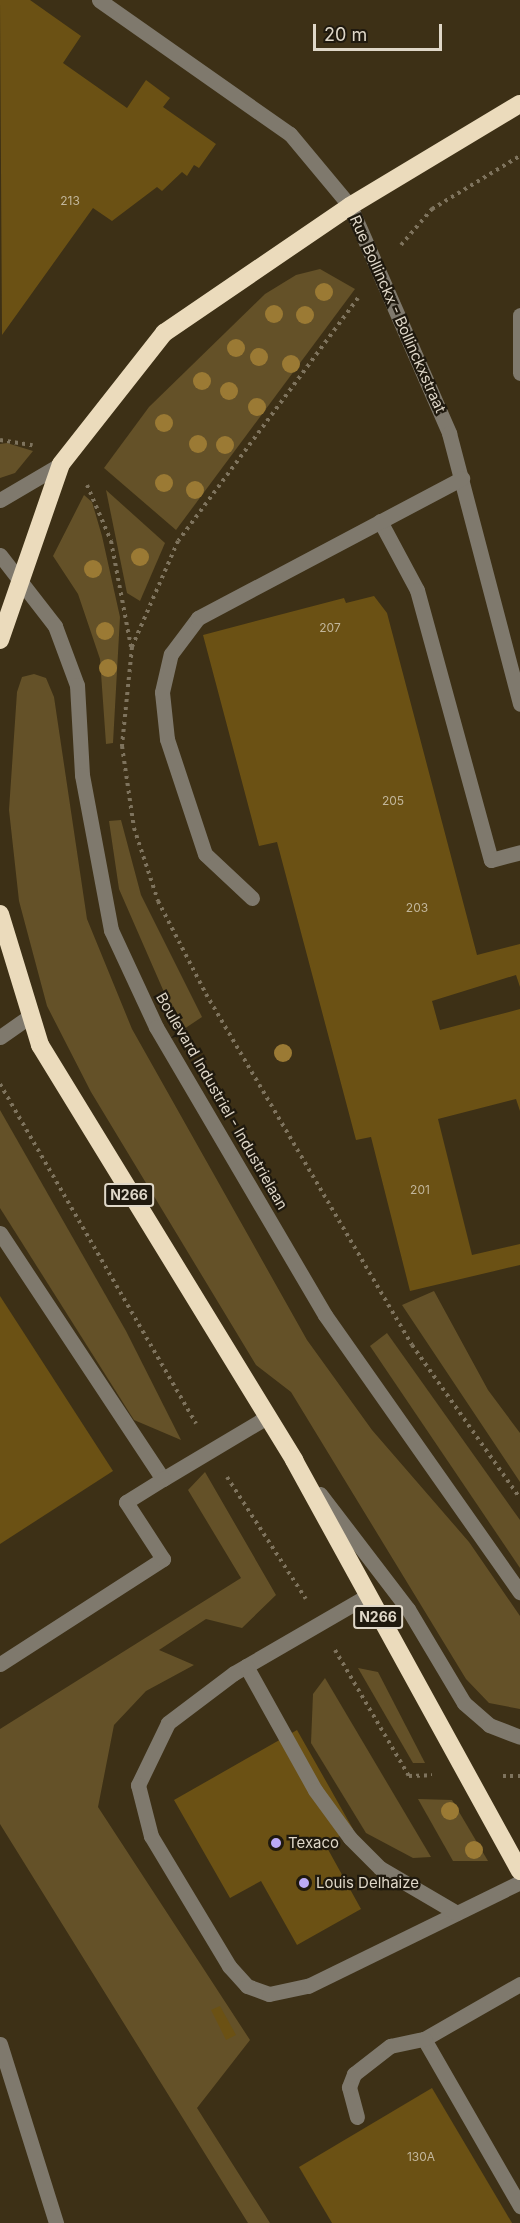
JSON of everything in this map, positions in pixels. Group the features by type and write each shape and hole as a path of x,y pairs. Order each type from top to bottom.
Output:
{"highway":[{"path":"0,640 18,577 61,464 164,333 350,206 520,104"},
{"name":"N266","path":"0,914 40,1045 109,1163 294,1460 463,1774 520,1871"}],"street":[{"name":"Rue Bollinckx - Bollinckxstraat","path":"99,0 290,135 350,206 377,273 428,379 462,478 520,704"},
{"path":"520,315 520,374"},
{"path":"0,500 61,464"},
{"path":"252,898 205,854 167,739 162,692 171,654 198,618 462,478"},
{"path":"380,521 417,590 492,860 520,852"},
{"name":"Boulevard Industriel - Industrielaan","path":"0,555 55,626 77,685 82,774 111,930 156,1027 325,1315 520,1592"},
{"path":"0,1037 30,1016"},
{"path":"0,1233 163,1479"},
{"path":"0,1664 163,1559 126,1502 267,1417"},
{"name":"N266","path":"294,1460 408,1609 464,1703 489,1725 520,1737"},
{"path":"367,1596 246,1666 168,1723 138,1785 151,1836 238,1979 258,1992 295,1991 520,1882"},
{"path":"246,1666 315,1790 350,1839 380,1868 457,1913"},
{"path":"357,2117 349,2087 358,2068 390,2046 424,2039 520,1984"},
{"path":"424,2039 520,2206"},
{"path":"0,2044 56,2223"}],"path":[{"path":"132,647 178,541 377,273 432,209 520,156"},
{"path":"61,464 93,489 111,541 132,647 122,746 134,828 158,901 206,994 412,1345 520,1498"},
{"path":"0,1084 211,1450 320,1623 409,1776 463,1774"}],"shaded area":[{"path":"320,269 355,289 176,530 104,468 149,407 265,294 296,275"},
{"path":"7,443 33,451 15,473 0,478 0,444"},
{"path":"106,490 165,543 140,601 127,593"},
{"path":"84,495 92,502 120,617 113,743 106,744 100,659 78,594 53,556"},
{"path":"34,674 46,678 54,697 87,919 132,1029 307,1340 372,1430 469,1542 520,1616 520,1709 489,1703 466,1679 291,1392 256,1365 91,1092 47,1006 19,901 9,810 17,692 22,677"},
{"path":"121,820 141,895 202,1017 181,1031 119,889 109,821"},
{"path":"0,1110 126,1331 181,1440 134,1420 0,1208"},
{"path":"434,1291 488,1390 520,1433 520,1482 402,1305"},
{"path":"387,1333 520,1520 520,1568 370,1346"},
{"path":"205,1472 276,1595 242,1628 206,1619 159,1650 194,1665 146,1691 114,1725 98,1807 250,2040 197,2108 270,2223 248,2223 0,1824 0,1729 241,1578 188,1490"},
{"path":"358,1668 378,1672 425,1763 413,1763"},
{"path":"325,1678 431,1857 413,1858 366,1833 311,1743 313,1694"},
{"path":"418,1799 452,1800 488,1861 453,1861"}],"building":[{"path":"0,0 30,0 81,36 63,63 127,108 146,80 170,98 163,107 216,144 199,168 194,165 187,176 182,172 162,191 157,187 112,221 93,208 2,335"},
{"path":"374,596 387,613 477,955 520,944 520,987 516,975 432,1001 440,1030 520,1009 520,1111 516,1099 438,1119 472,1255 520,1244 520,1265 410,1291 371,1137 356,1140 277,842 259,846 203,635 344,598 346,603"},
{"path":"0,1296 113,1471 0,1544"},
{"path":"297,1730 353,1829 325,1844 361,1909 297,1945 261,1881 230,1898 174,1800"},
{"path":"220,2006 236,2035 226,2040 211,2010"},
{"path":"432,2088 512,2223 332,2223 299,2167"}],"place":[{"name":"Texaco","path":"276,1843"},
{"name":"Louis Delhaize","path":"304,1883"}]}
